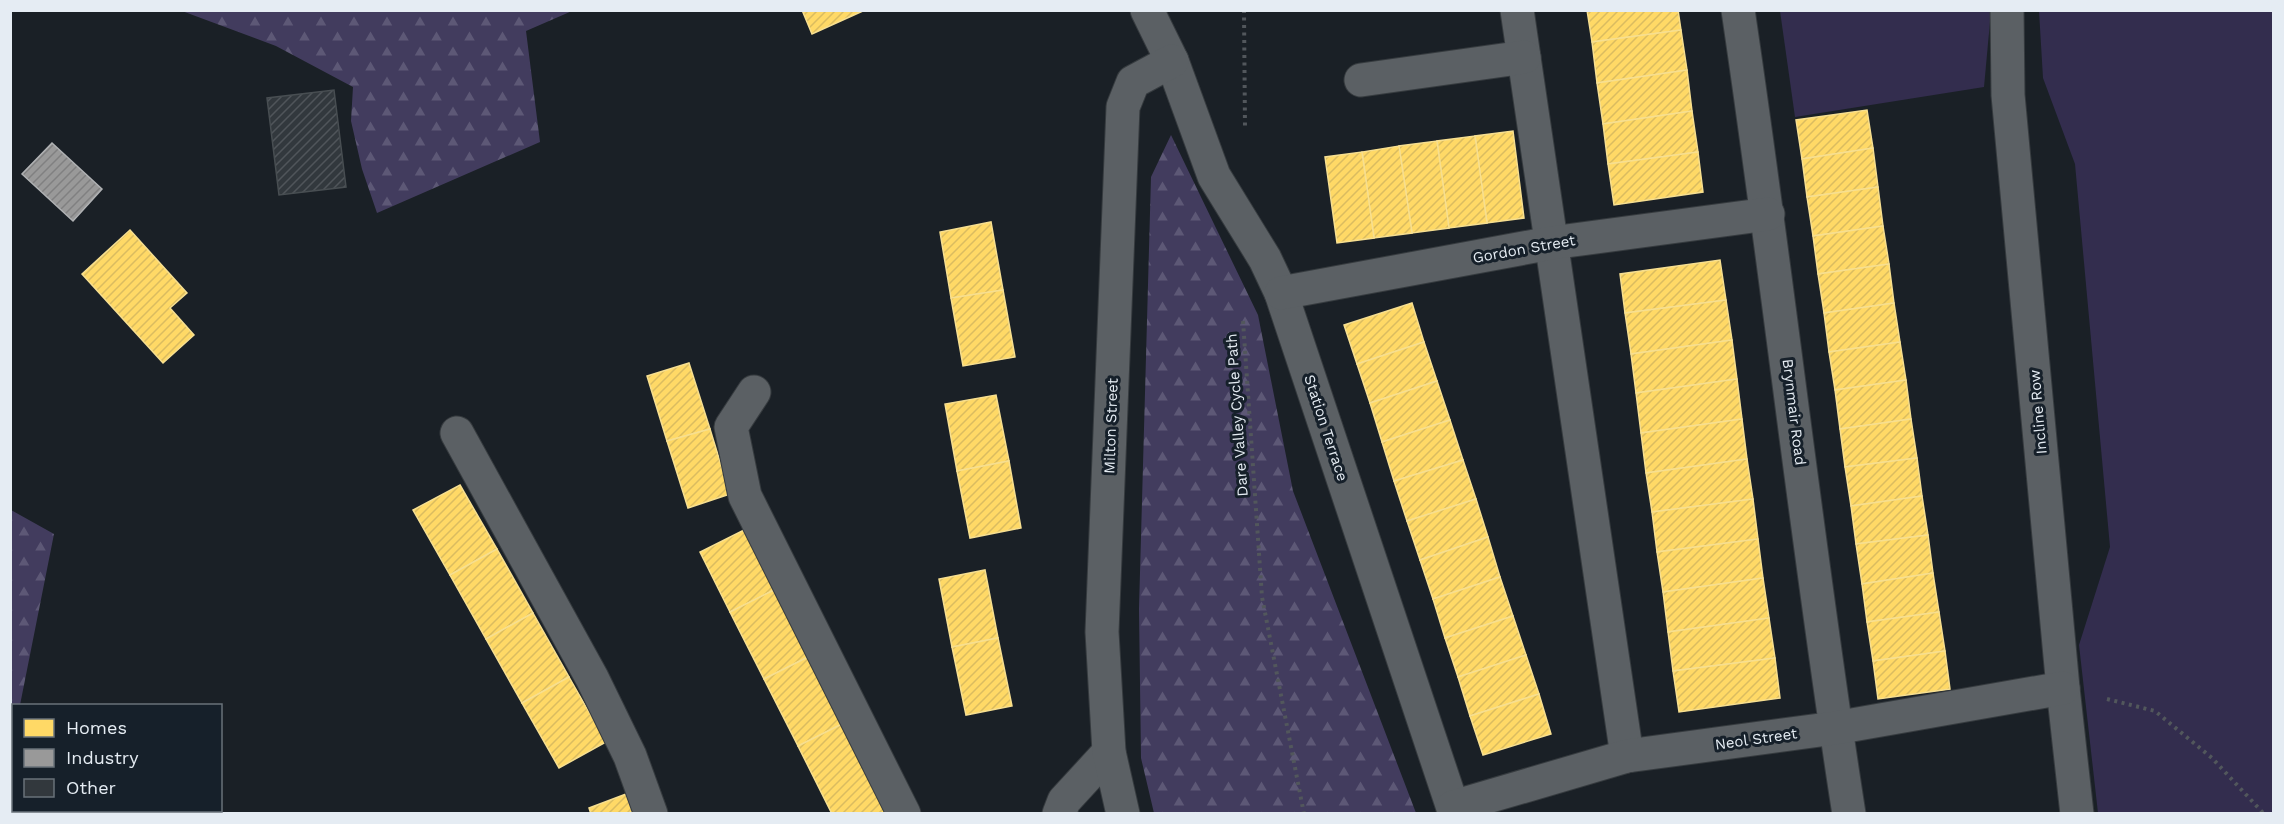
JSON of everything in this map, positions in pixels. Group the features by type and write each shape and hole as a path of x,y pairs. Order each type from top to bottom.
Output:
{"street":[{"name":"Station Terrace","path":"1147,10 1172,61 1214,176 1265,259 1281,293 1454,810"},
{"path":"1517,10 1627,756"},
{"name":"Brynmair Road","path":"1738,10 1768,214 1848,813"},
{"name":"Incline Row","path":"2007,10 2008,95 2063,688 2077,813"},
{"path":"1361,80 1524,57"},
{"name":"Milton Street","path":"1123,813 1109,752 1102,632 1123,106 1133,82 1172,61"},
{"name":"Gordon Street","path":"1281,293 1551,243 1768,214"},
{"path":"754,392 731,427 745,496 904,813"},
{"path":"457,433 592,678 630,756 651,813"},
{"name":"Neol Street","path":"1454,810 1627,756 1835,728 2063,688"},
{"path":"1059,813 1064,801 1109,752"}],"path":[{"path":"1244,10 1245,128"},
{"name":"Dare Valley Cycle Path","path":"1243,314 1242,333 1262,597 1304,813"},
{"path":"2063,688 2155,711 2212,758 2264,813"}],"shaded area":[{"path":"1780,11 1991,11 1984,87 1795,117"},
{"path":"2039,11 2273,11 2273,813 2098,813 2079,645 2110,547 2075,164 2043,78"}],"green space":[{"path":"182,11 572,11 526,31 540,142 377,213 362,169 351,121 353,87 276,46"},
{"path":"1171,135 1258,315 1293,491 1416,813 1154,813 1141,758 1139,609 1151,177"},
{"path":"11,510 54,534 20,704 12,704 12,812 44,813 11,813"}],"building: Homes":[{"path":"802,10 865,10 812,34"},
{"path":"1587,10 1678,10 1681,30 1592,42"},
{"path":"1681,30 1687,70 1597,83 1592,42"},
{"path":"1687,70 1692,111 1603,124 1597,83"},
{"path":"1867,110 1873,148 1802,159 1796,120"},
{"path":"1692,111 1698,152 1608,164 1603,124"},
{"path":"1513,131 1524,218 1487,223 1475,136"},
{"path":"1475,136 1487,223 1449,228 1437,141"},
{"path":"1437,141 1449,228 1412,233 1399,146"},
{"path":"1399,146 1412,233 1374,238 1362,152"},
{"path":"1873,148 1878,187 1807,197 1802,159"},
{"path":"1362,152 1374,238 1337,243 1325,157"},
{"path":"1698,152 1703,192 1614,205 1608,164"},
{"path":"1878,187 1883,226 1813,236 1807,197"},
{"path":"991,222 1003,290 951,298 940,232"},
{"path":"1883,226 1889,264 1818,274 1813,236"},
{"path":"130,230 187,293 170,308 194,335 163,363 82,274"},
{"path":"1720,260 1726,300 1625,313 1620,274"},
{"path":"1889,264 1894,303 1824,313 1818,274"},
{"path":"1003,290 1015,357 963,366 951,298"},
{"path":"1726,300 1732,340 1631,354 1625,313"},
{"path":"1412,303 1424,342 1357,364 1344,325"},
{"path":"1894,303 1900,342 1829,352 1824,313"},
{"path":"1732,340 1737,379 1636,393 1631,354"},
{"path":"1424,342 1437,381 1370,403 1357,364"},
{"path":"1900,342 1906,380 1835,390 1829,352"},
{"path":"689,363 710,429 667,441 647,376"},
{"path":"1737,379 1742,419 1641,433 1636,393"},
{"path":"1906,380 1911,419 1840,429 1835,390"},
{"path":"1437,381 1450,420 1382,442 1370,403"},
{"path":"996,395 1009,461 957,471 945,404"},
{"path":"1742,419 1747,459 1646,473 1641,433"},
{"path":"1911,419 1917,458 1845,467 1840,429"},
{"path":"1450,420 1463,460 1394,481 1382,442"},
{"path":"710,429 730,494 688,508 667,441"},
{"path":"1917,458 1922,496 1851,506 1845,467"},
{"path":"1747,459 1753,499 1652,512 1646,473"},
{"path":"1463,460 1476,499 1407,521 1394,481"},
{"path":"1009,461 1021,528 970,538 957,471"},
{"path":"460,485 497,549 450,575 413,510"},
{"path":"1922,496 1928,535 1856,544 1851,506"},
{"path":"1476,499 1488,537 1420,560 1407,521"},
{"path":"1753,499 1758,539 1657,552 1652,512"},
{"path":"744,530 774,590 730,612 700,552"},
{"path":"1928,535 1933,573 1862,584 1856,544"},
{"path":"1488,537 1500,577 1433,599 1420,560"},
{"path":"1758,539 1763,578 1663,592 1657,552"},
{"path":"497,549 533,613 486,639 450,575"},
{"path":"985,570 998,638 952,647 939,579"},
{"path":"1933,573 1939,612 1867,622 1862,584"},
{"path":"1500,577 1513,616 1445,638 1433,599"},
{"path":"1763,578 1769,618 1668,632 1663,592"},
{"path":"774,590 808,657 764,679 730,612"},
{"path":"1939,612 1945,651 1873,661 1867,622"},
{"path":"533,613 569,677 522,703 486,639"},
{"path":"1513,616 1526,655 1458,677 1445,638"},
{"path":"1769,618 1775,658 1673,671 1668,632"},
{"path":"998,638 1012,706 966,715 952,647"},
{"path":"1945,651 1950,689 1878,699 1873,661"},
{"path":"1526,655 1539,694 1470,716 1458,677"},
{"path":"808,657 842,724 798,746 764,679"},
{"path":"1775,658 1780,698 1679,712 1673,671"},
{"path":"569,677 606,742 559,768 522,703"},
{"path":"1539,694 1551,734 1483,755 1470,716"},
{"path":"842,724 886,814 832,814 798,746"},
{"path":"626,794 633,814 591,814 589,808"}],"building: Industry":[{"path":"52,143 102,189 73,221 22,174"}],"building: Other":[{"path":"334,90 346,187 279,195 267,98"}]}
